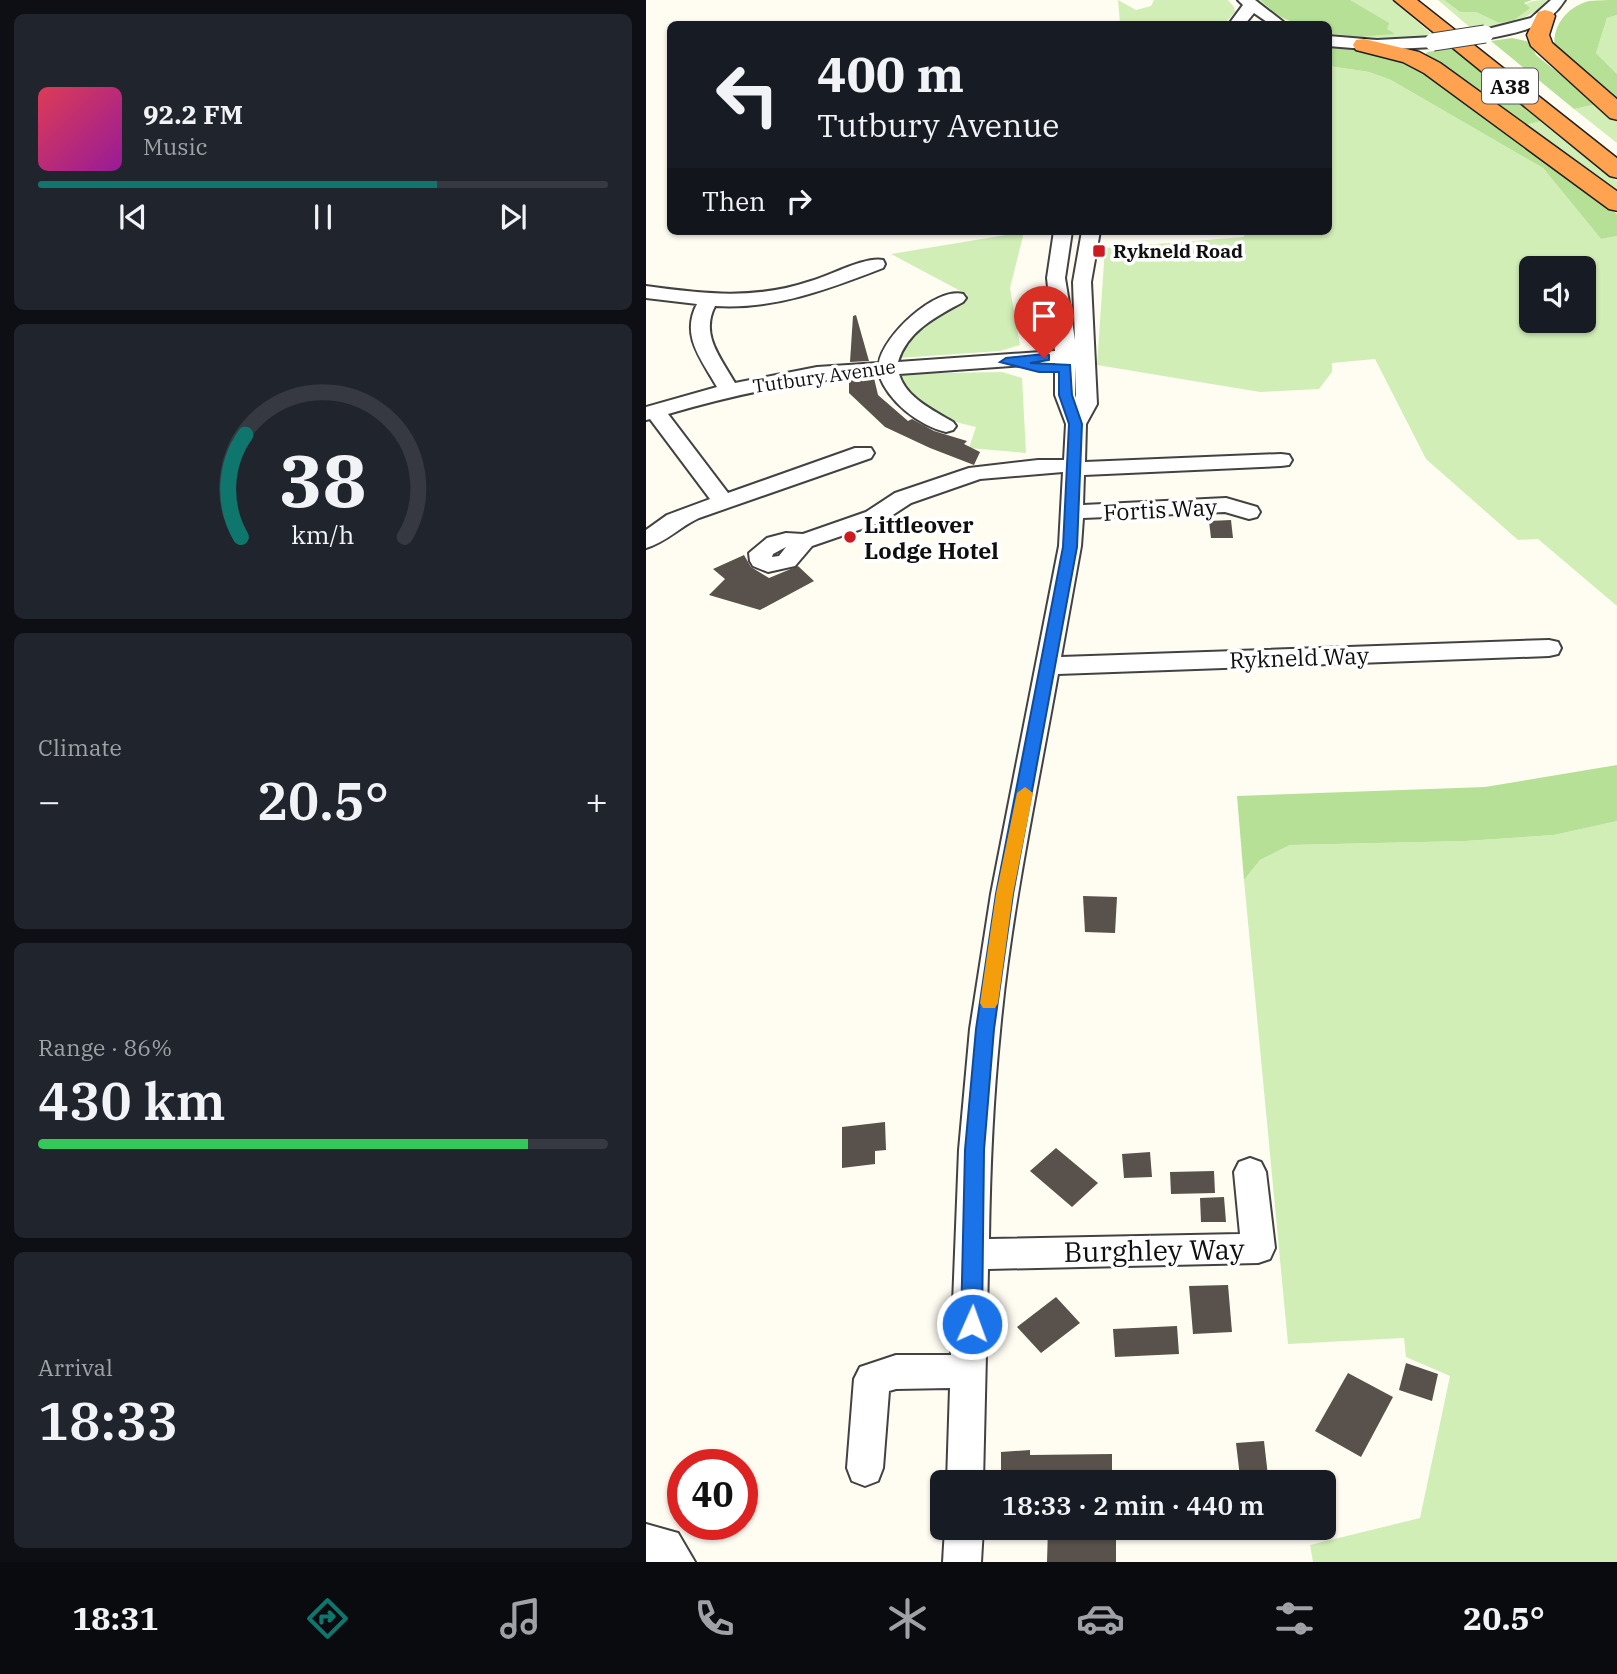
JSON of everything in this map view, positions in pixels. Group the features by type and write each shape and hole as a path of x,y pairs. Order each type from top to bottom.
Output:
{"highway":[{"name":"A38","path":"1404,0 1617,172"},
{"name":"A38","path":"1428,0 1617,149"},
{"path":"1552,8 1538,35 1542,46 1617,113"},
{"path":"1364,45 1411,57 1432,68 1617,204"}],"street":[{"path":"1240,21 1244,18 1248,3 1275,21"},
{"path":"1332,41 1364,45 1433,42 1517,27 1552,8"},
{"path":"966,1470 975,1150 985,1029 1005,894 1070,547 1076,424 1065,395 1065,342 1056,278 1062,235"},
{"path":"1076,424 1087,404 1082,282 1090,235"},
{"path":"646,292 709,299 765,299 820,285 876,264"},
{"path":"946,426 912,408 898,395 889,382 888,367 897,337 912,323 956,298"},
{"path":"709,299 699,315 699,342 729,390"},
{"path":"1006,362 1044,344 1061,326"},
{"name":"Tutbury Avenue","path":"651,413 729,390 817,373 1006,362 1039,368 1065,362 1086,361"},
{"path":"651,413 723,501"},
{"path":"646,541 675,520 863,453"},
{"path":"804,541 874,517 903,498 977,473 1038,466 1073,468 1281,460"},
{"name":"Fortis Way","path":"1071,512 1226,505 1256,517"},
{"name":"Rykneld Way","path":"1048,666 1549,648"},
{"name":"Burghley Way","path":"974,1254 1258,1248 1250,1172"},
{"path":"865,1468 872,1379 896,1372 970,1371"},
{"path":"962,1562 963,1540"},
{"path":"646,1543 665,1546 676,1562"}],"green space":[{"path":"1118,0 1136,10 1151,6 1154,0 1228,0 1235,12 1227,21 1120,21"},
{"path":"1257,0 1392,0 1434,36 1391,40 1332,35 1332,21 1290,21 1275,14"},
{"path":"1261,0 1350,0 1389,23 1387,29 1395,34 1358,37 1332,33 1332,21 1292,21 1269,8"},
{"path":"1438,0 1444,0 1460,12 1476,12 1499,23 1507,20 1529,2 1547,0 1523,18 1503,25 1473,30"},
{"path":"1444,0 1532,0 1524,3 1530,8 1514,20 1499,23 1476,12 1460,12"},
{"path":"1617,0 1617,15 1607,18 1596,53 1617,74 1617,105 1556,52 1554,43 1557,27 1573,8 1589,1"},
{"path":"1617,15 1617,74 1596,53 1607,18"},
{"path":"1512,38 1530,42 1536,55 1597,104 1574,109 1491,41"},
{"path":"1332,47 1409,61 1505,125 1617,214 1617,236 1601,239 1543,168 1391,80 1369,72 1332,66"},
{"path":"1451,48 1542,121 1519,126 1424,59 1427,52"},
{"path":"1332,66 1369,72 1391,80 1543,168 1601,239 1617,236 1617,606 1538,539 1518,540 1426,459 1375,359 1332,363 1332,372 1319,389 1260,392 1097,365 1105,248 1244,235 1332,235"},
{"path":"1597,104 1617,122 1617,143 1574,109"},
{"path":"1542,121 1617,181 1617,195 1519,126"},
{"path":"1006,235 1023,235 1010,288 1020,345 1000,351 899,358 918,328 936,313 968,295 891,254"},
{"path":"1002,372 1022,378 1026,453 969,448 976,427 929,410 910,395 895,374"},
{"path":"1617,765 1617,821 1554,835 1465,841 1290,845 1260,860 1244,880 1237,796 1485,787"},
{"path":"1617,821 1617,1562 1313,1562 1310,1545 1420,1518 1450,1376 1406,1357 1404,1338 1288,1344 1244,880 1260,860 1290,845 1465,841 1554,835"}],"building":[{"path":"856,315 869,361 850,362 853,316"},
{"path":"874,378 878,395 908,421 912,419 934,431 967,441 964,444 980,452 974,465 885,427 849,393 849,380"},
{"path":"1231,520 1233,538 1211,538 1209,521"},
{"path":"744,555 751,567 769,578 798,566 814,581 760,610 709,595 725,579 713,569"},
{"path":"1083,896 1117,897 1115,933 1085,932"},
{"path":"885,1122 886,1150 875,1151 875,1164 842,1168 842,1127"},
{"path":"1056,1148 1098,1183 1072,1207 1030,1171"},
{"path":"1150,1152 1152,1177 1124,1178 1122,1154"},
{"path":"1214,1171 1215,1193 1171,1194 1170,1172"},
{"path":"1224,1197 1226,1222 1201,1222 1200,1198"},
{"path":"1228,1285 1232,1332 1193,1334 1189,1286"},
{"path":"1056,1297 1080,1323 1041,1353 1017,1327"},
{"path":"1177,1326 1179,1354 1115,1357 1113,1329"},
{"path":"1406,1363 1438,1374 1432,1401 1399,1390"},
{"path":"1348,1373 1393,1397 1361,1457 1315,1431"},
{"path":"1264,1441 1267,1470 1239,1470 1236,1443"},
{"path":"1030,1450 1030,1455 1112,1454 1112,1470 1001,1470 1001,1452"},
{"path":"1048,1540 1116,1540 1116,1562 1047,1562"}],"slow traffic":[{"path":"989,1003 1005,894 1025,793"}],"place":[{"name":"Rykneld Road","path":"1099,251"},
{"name":"Littleover Lodge Hotel","path":"850,537"}],"route":[{"path":"972,1324 975,1150 985,1029 1005,894 1070,547 1076,424 1065,395 1065,368 1039,368 1006,362 1044,358"}]}
